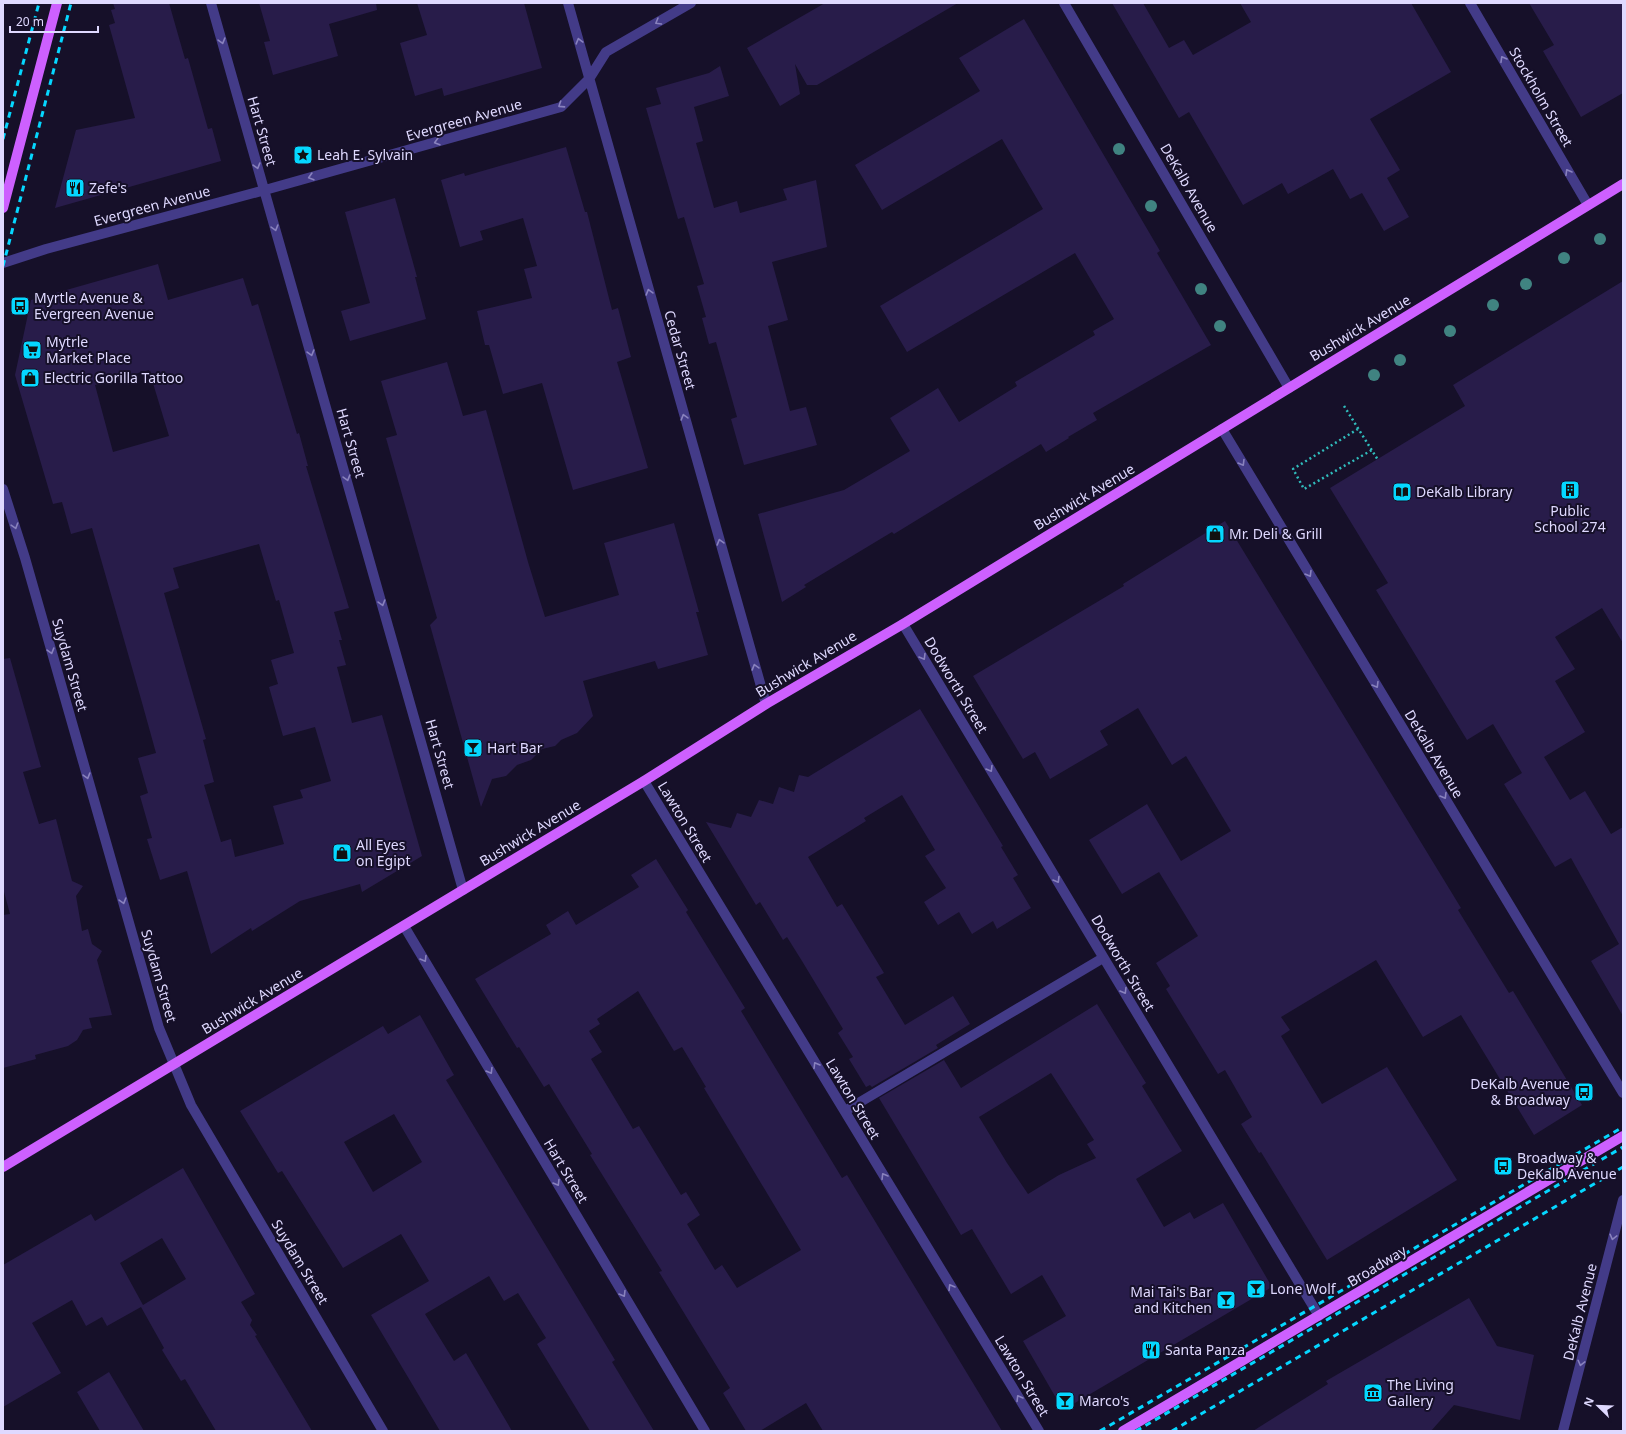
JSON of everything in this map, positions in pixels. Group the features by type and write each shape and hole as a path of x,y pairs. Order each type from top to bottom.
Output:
{"main road":[{"path":"3,208 57,3"},
{"name":"Bushwick Avenue","path":"3,1167 644,781 766,704 903,624 1623,184"},
{"name":"Broadway","path":"1123,1431 1623,1136"}],"street":[{"name":"Hart Street","path":"211,3 464,890"},
{"name":"Cedar Street","path":"568,3 766,704"},
{"name":"Evergreen Avenue","path":"3,263 46,249 265,190 560,107 589,78 606,52 691,3"},
{"name":"DeKalb Avenue","path":"1064,3 1289,388"},
{"name":"Stockholm Street","path":"1470,3 1588,205"},
{"name":"DeKalb Avenue","path":"1222,429 1623,1093"},
{"name":"Suydam Street","path":"3,489 25,558 159,1028 191,1104 384,1431"},
{"name":"Dodworth Street","path":"903,624 1319,1316"},
{"name":"Lawton Street","path":"644,781 1039,1431"},
{"name":"Hart Street","path":"404,926 705,1431"},
{"path":"845,1111 1103,958"},
{"name":"DeKalb Avenue","path":"1563,1431 1623,1200"}],"path":[{"path":"1344,406 1378,460"},
{"path":"1358,429 1293,468 1304,489 1372,450"}],"building":[{"path":"113,3 169,3 185,59 188,58 208,129 212,128 221,161 55,208 76,130 135,118 109,25 115,23 111,10 115,9"},
{"path":"259,3 376,3 377,10 329,24 338,56 273,75 264,42 270,41"},
{"path":"417,3 524,3 542,68 444,96 442,88 415,96 400,43 427,35"},
{"path":"825,3 958,3 817,85 807,85 795,64 800,94 780,106 747,48"},
{"path":"1112,3 1143,3 1169,48 1184,40 1193,55 1251,22 1240,3 1411,3 1451,72 1370,119 1400,170 1387,178 1409,217 1384,231 1362,193 1350,199 1333,169 1288,194 1282,183 1243,205 1189,112 1179,118"},
{"path":"1529,3 1623,3 1623,93 1581,117 1543,51 1554,45"},
{"path":"1024,19 1160,251 1157,253 1211,345 1093,413 1097,420 1046,452 1041,444 894,534 892,532 804,585 806,587 782,602 758,514 844,490 910,451 890,418 938,388 959,422 1017,386 1015,382 1095,335 1093,331 1114,319 1075,253 907,352 880,306 1043,209 1002,139 882,210 855,165 980,91 959,58"},
{"path":"720,66 729,96 694,107 703,141 696,143 714,208 737,201 740,213 787,200 783,189 816,180 827,247 772,262 788,320 768,326 790,411 806,407 817,445 744,465 731,419 737,417 716,342 709,344 702,318 706,317 697,286 704,284 684,217 678,219 646,108 661,104 656,88 709,73"},
{"path":"566,147 585,212 587,212 612,310 618,308 631,357 617,362 648,468 573,490 542,383 503,394 489,345 485,345 477,311 532,298 524,269 537,266 523,218 480,231 483,240 460,247 441,180 464,173 465,176"},
{"path":"395,198 417,277 415,277 426,319 350,341 341,311 370,303 345,212"},
{"path":"158,264 168,300 243,278 252,306 258,304 297,434 299,433 308,466 306,466 349,608 334,612 342,640 339,640 346,665 337,667 352,723 382,715 422,856 362,892 360,884 300,901 252,931 251,928 211,954 187,871 160,880 147,839 152,838 140,796 148,793 138,758 156,753 92,528 71,534 62,502 53,504 15,375 31,300","holes":["149,370 169,436 113,452 95,385","259,544 276,601 279,600 294,653 271,660 278,684 269,687 283,736 315,727 331,781 300,790 303,798 273,806 284,844 235,857 231,839 221,842 204,785 214,782 203,740 206,739 164,593 179,588 173,568"]},
{"path":"1623,281 1623,643 1602,608 1555,637 1575,669 1555,681 1585,732 1544,757 1570,800 1585,791 1611,834 1623,827 1623,1016 1591,961 1619,944 1571,858 1555,867 1504,784 1522,773 1493,724 1467,740 1376,590 1388,583 1330,488 1465,406 1453,385"},
{"path":"447,362 463,416 486,410 528,562 545,617 619,595 604,543 674,523 699,612 696,612 708,655 658,669 655,661 583,681 593,716 577,733 561,740 555,746 542,749 531,760 517,765 506,776 492,779 481,807 430,625 437,618 386,438 397,435 381,381"},
{"path":"1225,521 1461,908 1458,910 1509,993 1513,991 1582,1105 1534,1135 1461,1015 1423,1037 1376,960 1281,1017 1290,1030 1281,1036 1322,1104 1387,1067 1457,1180 1327,1260 1261,1152 1259,1153 1241,1124 1252,1117 1225,1070 1218,1074 1166,989 1170,986 1156,963 1198,936 1159,872 1122,894 1089,840 1147,804 1181,861 1231,831 1186,756 1172,765 1138,708 1100,731 1108,745 1050,779 1035,752 1023,759 973,676 1124,586 1123,584"},
{"path":"10,658 41,767 23,772 39,824 56,819 72,881 83,886 76,896 82,931 88,929 92,944 102,951 97,960 112,1015 89,1018 92,1028 83,1030 77,1040 68,1046 35,1055 36,1059 3,1068 3,915 10,914 3,888 3,659"},
{"path":"920,709 1003,846 1001,847 1018,875 1013,878 1031,908 997,929 993,921 972,934 959,912 938,925 924,902 946,888 925,856 935,850 902,795 864,818 866,821 808,857 837,907 842,904 884,973 876,977 905,1025 953,996 970,1024 936,1045 938,1048 872,1087 870,1085 866,1087 849,1059 853,1057 838,1033 843,1029 802,961 787,937 783,940 760,902 756,905 706,822 731,828 737,813 751,817 759,800 773,804 779,787 794,792 799,775 808,777"},
{"path":"656,859 688,910 686,912 745,1008 741,1011 842,1178 847,1175 1002,1431 823,1431 806,1403 760,1431 746,1431 723,1393 730,1388 659,1272 662,1271 590,1155 592,1154 549,1084 544,1087 519,1047 517,1048 475,979 551,934 546,925 568,911 576,925 639,887 631,875","holes":["638,991 674,1051 682,1047 706,1087 704,1088 801,1250 737,1288 722,1265 715,1270 687,1224 700,1215 686,1192 681,1195 639,1126 633,1129 591,1059 602,1052 589,1031 600,1024 597,1019"]},
{"path":"1097,1004 1146,1083 1142,1086 1182,1151 1136,1179 1164,1227 1190,1212 1194,1219 1223,1203 1272,1287 1063,1410 1023,1341 1066,1316 1042,1275 1011,1294 972,1229 961,1235 879,1098 944,1060 961,1088","holes":["1051,1073 1094,1140 1087,1144 1096,1158 1059,1175 1028,1194 979,1117"]},
{"path":"420,1015 454,1075 446,1080 615,1360 612,1362 654,1431 590,1431 537,1344 546,1338 518,1293 504,1301 489,1276 425,1314 454,1361 466,1353 512,1431 440,1431 371,1315 429,1281 401,1234 343,1268 282,1171 278,1173 240,1111 383,1026 388,1034","holes":["394,1114 422,1162 373,1192 344,1142"]},
{"path":"183,1168 255,1294 241,1302 252,1320 250,1325 257,1335 255,1336 312,1431 216,1431 185,1379 181,1381 162,1350 164,1348 141,1307 107,1326 102,1317 86,1326 72,1300 32,1323 61,1373 3,1407 3,1265 91,1214 95,1221","holes":["162,1238 186,1279 143,1305 120,1263"]},
{"path":"1469,1298 1497,1346 1534,1355 1520,1420 1454,1405 1431,1431 1253,1431 1328,1384 1326,1381"},
{"path":"109,1372 144,1431 100,1431 77,1392"}],"railway":[{"path":"3,139 39,3"},
{"path":"3,266 71,3"},
{"path":"1100,1431 1623,1127"},
{"path":"1136,1431 1623,1147"},
{"path":"1172,1431 1623,1167"}],"place":[{"name":"Leah E. Sylvain","path":"303,155"},
{"name":"Zefe's","path":"75,188"},
{"name":"Myrtle Avenue & Evergreen Avenue","path":"20,306"},
{"name":"Mytrle Market Place","path":"32,350"},
{"name":"Electric Gorilla Tattoo","path":"30,378"},
{"name":"Public School 274","path":"1570,490"},
{"name":"DeKalb Library","path":"1402,492"},
{"name":"Mr. Deli & Grill","path":"1215,534"},
{"name":"Hart Bar","path":"473,748"},
{"name":"All Eyes on Egipt","path":"342,853"},
{"name":"DeKalb Avenue & Broadway","path":"1584,1092"},
{"name":"Broadway & DeKalb Avenue","path":"1503,1166"},
{"name":"Lone Wolf","path":"1256,1289"},
{"name":"Mai Tai's Bar and Kitchen","path":"1226,1300"},
{"name":"Santa Panza","path":"1151,1350"},
{"name":"The Living Gallery","path":"1373,1393"},
{"name":"Marco's","path":"1065,1401"}]}
